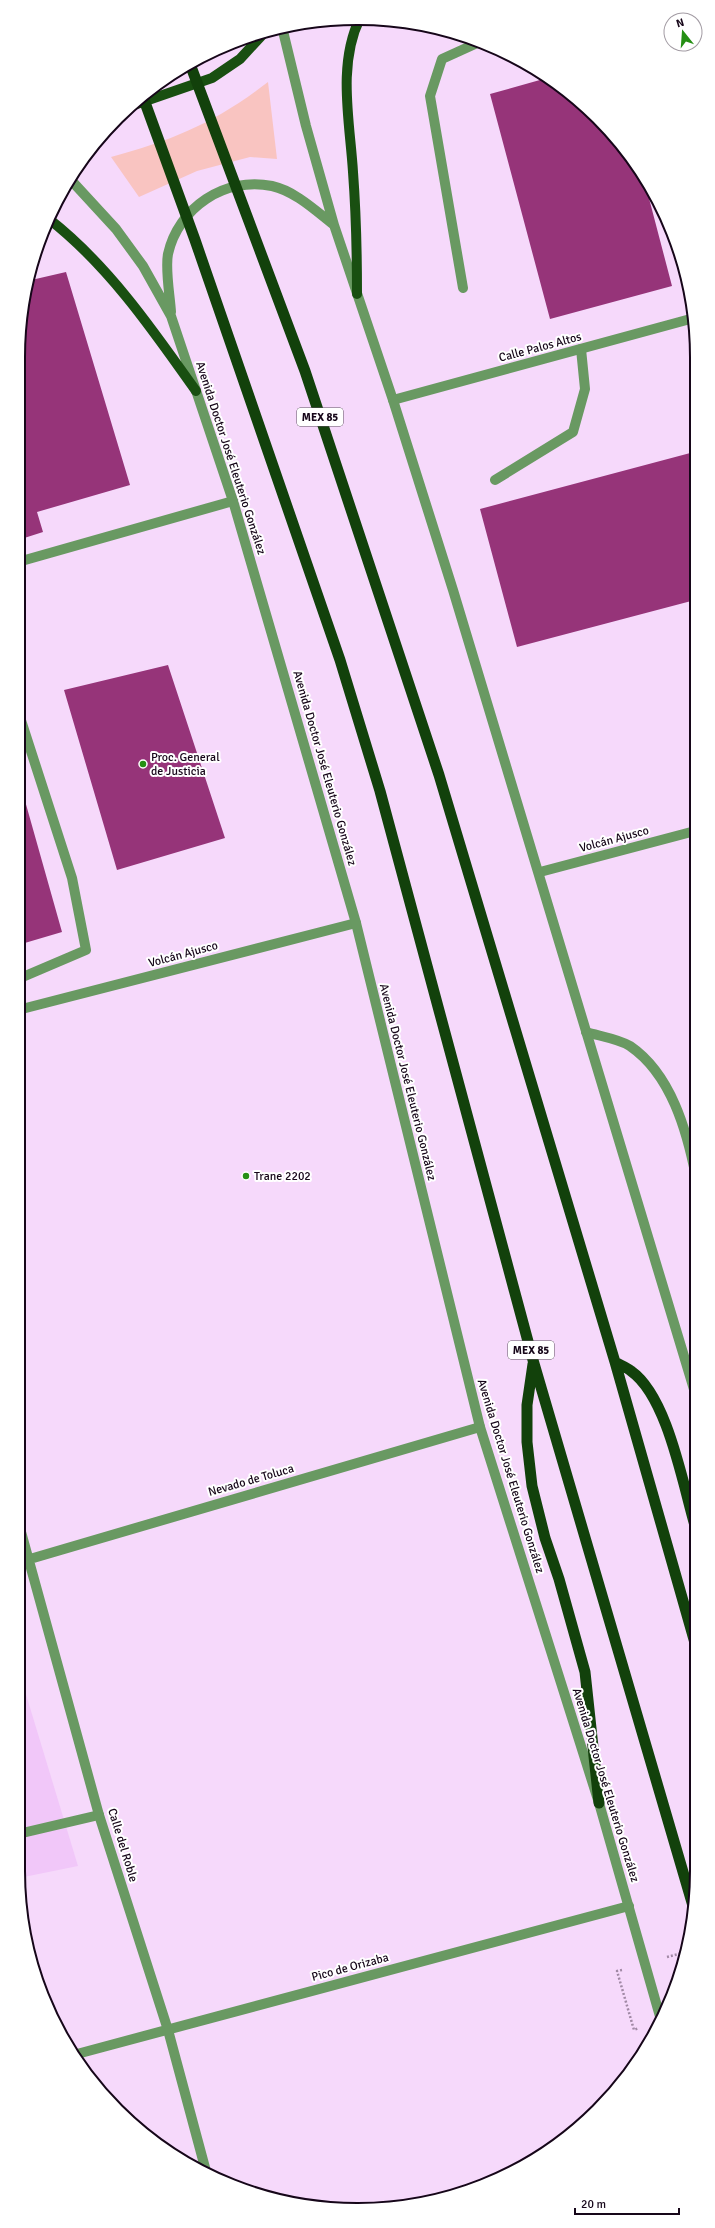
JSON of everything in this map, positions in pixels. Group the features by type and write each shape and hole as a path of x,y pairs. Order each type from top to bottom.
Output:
{"highway":[{"name":"MEX 85","path":"192,69 305,371 438,775 615,1362 690,1625"},
{"name":"MEX 85","path":"145,102 195,240 340,660 380,791 533,1360 689,1889"},
{"path":"533,1360 527,1405 527,1442 532,1486 545,1538 559,1579 585,1672 599,1803"},
{"path":"615,1362 631,1370 641,1379 656,1401 666,1422 690,1508"}],"main road":[{"path":"356,25 354,30 346,72 357,231 357,294"},
{"path":"147,100 212,78 240,59 257,41"},
{"path":"53,222 112,281 166,349 196,391"}],"street":[{"path":"283,33 306,126 334,225 393,400 540,872 586,1032 690,1374"},
{"path":"463,288 430,96 442,59 472,46"},
{"name":"Avenida Doctor José Eleuterio González","path":"74,184 116,230 143,266 171,316 233,501 356,923 480,1427 599,1803 630,1906 659,2012"},
{"path":"171,316 168,256 173,236 192,209 211,195 250,184 273,186 290,193 334,225"},
{"name":"Calle Palos Altos","path":"393,400 688,320"},
{"path":"495,480 573,432 585,389 581,349"},
{"path":"25,560 233,501"},
{"path":"25,733 72,878 86,950 25,975"},
{"name":"Volcán Ajusco","path":"540,872 690,832"},
{"name":"Volcán Ajusco","path":"25,1008 356,923"},
{"path":"586,1032 629,1045 653,1066 676,1108 690,1148"},
{"path":"686,1359 690,1358"},
{"name":"Nevado de Toluca","path":"30,1559 480,1427"},
{"name":"Calle del Roble","path":"25,1543 99,1815 168,2030 205,2166"},
{"path":"25,1832 99,1815"},
{"name":"Pico de Orizaba","path":"80,2053 630,1906"}],"path":[{"path":"617,1971 634,2030"}],"shaded area":[{"path":"268,82 277,159 250,157 197,171 139,197 111,157 155,144 194,128 230,108"},
{"path":"25,1691 78,1866 25,1877"}],"building":[{"path":"540,80 560,94 593,122 621,155 649,198 672,286 550,319 490,94"},
{"path":"66,272 130,485 37,512 43,532 25,538 25,358 28,314 34,279"},
{"path":"690,453 690,601 517,647 480,509"},
{"name":"Proc. General de Justicia","path":"168,665 225,838 117,870 64,690"},
{"path":"25,801 62,932 25,943"}],"place":[{"name":"Proc. General de Justicia","path":"143,764"},
{"name":"Trane 2202","path":"246,1176"}]}
